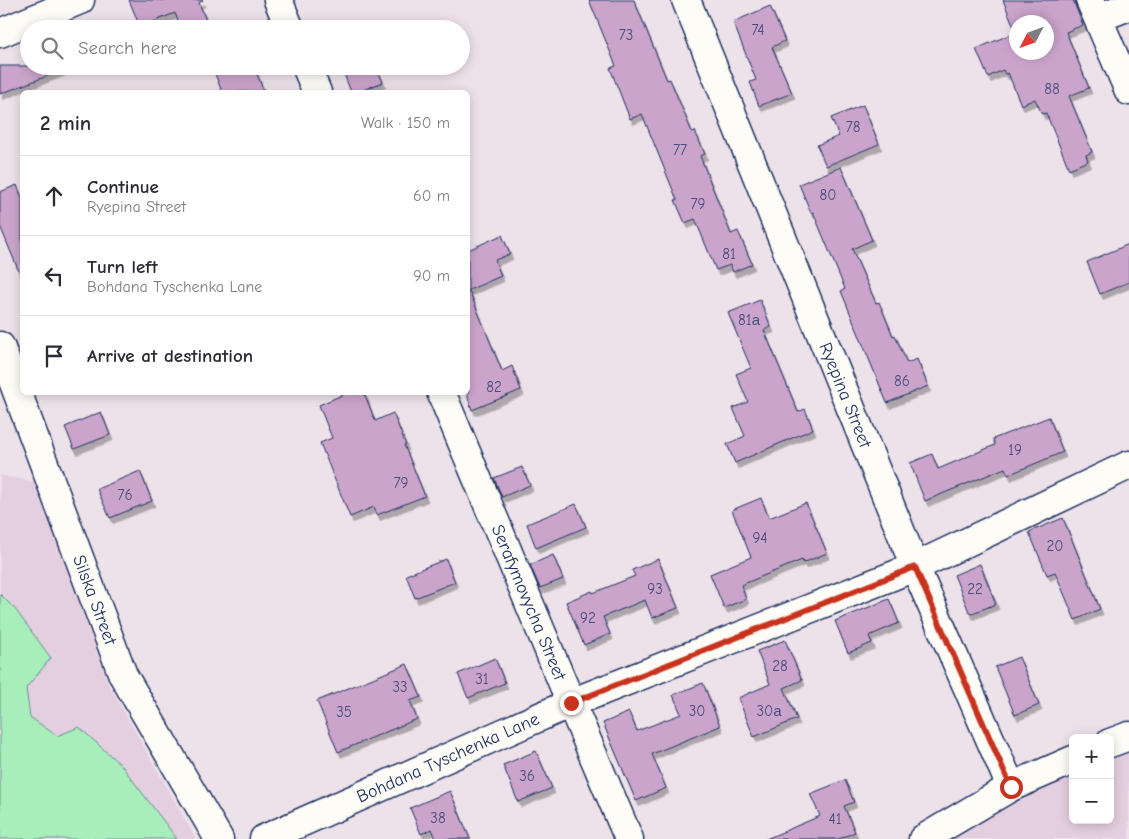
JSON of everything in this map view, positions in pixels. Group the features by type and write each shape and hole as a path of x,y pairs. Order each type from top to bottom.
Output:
{"street":[{"path":"32,20 80,0"},
{"path":"278,0 286,20"},
{"name":"Ryepina Street","path":"686,0 915,567 1011,787"},
{"path":"1129,6 1094,9 1129,91"},
{"path":"0,33 20,25"},
{"path":"310,75 316,90"},
{"name":"Silska Street","path":"0,346 124,675 219,839"},
{"name":"Serafymovycha Street","path":"443,395 629,839"},
{"name":"Bohdana Tyschenka Lane","path":"264,839 571,703 915,567 1129,465"},
{"path":"1114,742 1129,736"},
{"path":"923,839 1011,787 1069,762"}],"shaded area":[{"path":"0,475 35,482 109,685 196,839 0,839"},
{"path":"1129,752 1129,839 954,839 1018,801 1069,779 1069,824 1114,824 1114,758"}],"green space":[{"path":"0,594 15,609 51,658 26,688 30,717 57,736 79,727 122,766 177,839 0,839"}],"building":[{"path":"129,0 203,0 199,3 206,20 178,20 175,13 158,20 137,20"},
{"path":"589,0 634,0 667,80 670,79 692,132 695,131 705,154 700,156 731,234 738,231 752,264 733,272 730,265 716,270 695,219 685,223 642,114 630,119 610,68 616,66"},
{"path":"1003,0 1073,0 1083,25 1066,32 1089,88 1069,96 1092,152 1086,155 1088,161 1069,169 1046,113 1042,114 1035,99 1021,105 1008,73 1005,74 1003,70 988,77 976,49 1009,35 1009,60 1054,60 1054,15 1009,15"},
{"path":"770,6 785,41 772,47 792,93 759,106 750,82 756,80 733,22"},
{"path":"0,66 20,66 20,75 50,75 0,94"},
{"path":"215,75 257,75 263,90 221,90"},
{"path":"344,75 380,75 383,82 363,90 350,90"},
{"path":"863,105 879,144 826,166 817,145 839,136 831,118"},
{"path":"841,167 872,240 852,249 876,303 879,302 907,363 917,359 928,386 887,403 841,291 845,289 813,212 811,213 799,184"},
{"path":"17,185 20,193 20,274 0,226 0,192"},
{"path":"502,235 510,254 495,260 501,276 470,290 470,249"},
{"path":"1129,244 1129,282 1100,294 1087,262"},
{"path":"470,292 502,371 512,366 521,390 472,410 468,395 470,395"},
{"path":"760,300 771,327 764,330 798,412 805,409 813,429 735,463 727,444 745,436 733,408 748,402 736,374 751,368 728,313"},
{"path":"342,395 365,395 375,421 393,413 425,496 377,515 374,507 350,517 320,443 332,438 319,405"},
{"path":"101,412 110,435 74,449 65,427"},
{"path":"1049,417 1063,452 1008,475 1005,468 925,501 910,463 932,454 938,469 995,445 993,439"},
{"path":"522,467 530,485 502,497 494,478"},
{"path":"140,471 152,501 110,518 97,489"},
{"path":"761,498 769,518 806,503 827,553 803,563 802,560 741,585 746,599 724,608 710,574 751,557 732,510"},
{"path":"576,504 586,527 536,548 527,524"},
{"path":"1063,518 1100,609 1075,620 1055,572 1047,575 1029,532"},
{"path":"553,555 563,579 540,588 530,565"},
{"path":"446,559 455,582 415,598 406,575"},
{"path":"658,559 678,608 652,618 645,600 603,617 610,634 584,645 566,602 635,576 632,570"},
{"path":"980,564 996,604 970,614 954,575"},
{"path":"889,599 899,623 869,636 872,643 848,653 835,621"},
{"path":"785,640 802,680 784,688 797,719 754,737 738,698 770,684 757,651"},
{"path":"1019,657 1039,705 1015,715 995,667"},
{"path":"495,658 505,683 468,698 458,674"},
{"path":"407,664 421,697 410,701 417,719 338,752 317,701"},
{"path":"703,683 720,726 652,754 666,788 636,801 603,723 629,712 637,731 681,714 673,695"},
{"path":"536,751 552,788 518,802 503,765"},
{"path":"845,780 854,802 844,806 855,832 839,839 766,839 820,816 810,794"},
{"path":"450,791 470,839 436,839 432,829 421,834 410,808"}],"route":[{"path":"571,703 915,567 1011,787"}]}
